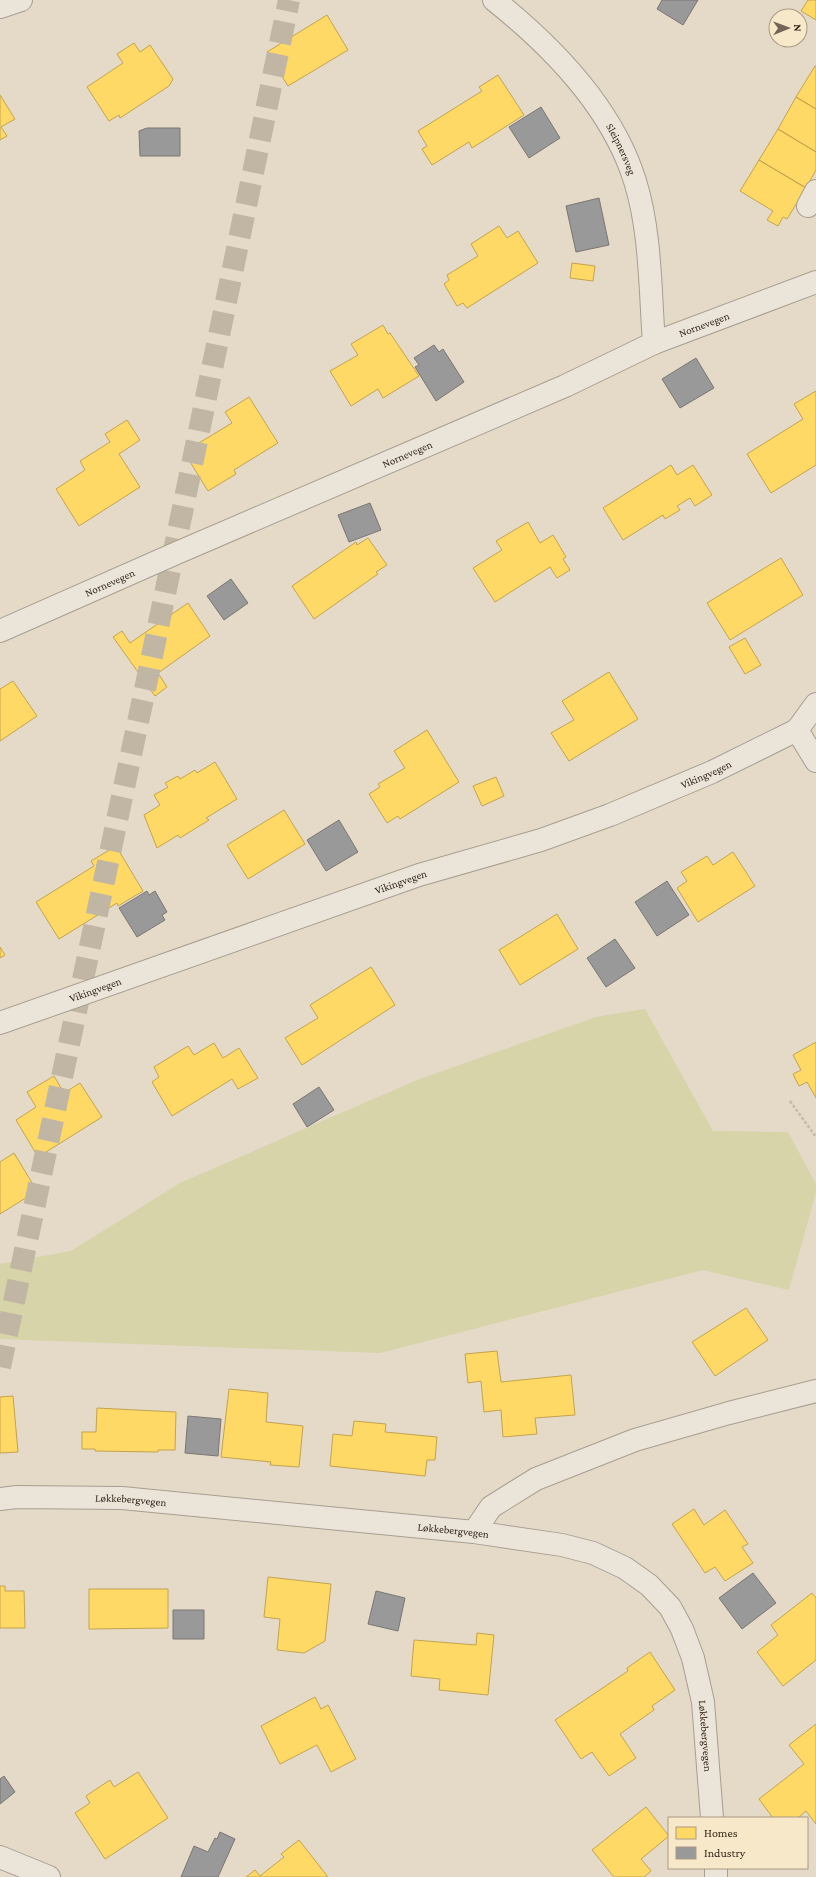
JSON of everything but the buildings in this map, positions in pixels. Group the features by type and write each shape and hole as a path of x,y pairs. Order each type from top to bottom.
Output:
{"street":[{"path":"0,7 21,0"},
{"name":"Sleipnersveg","path":"494,0 518,19 563,63 591,98 612,130 626,158 635,182 642,213 654,343"},
{"name":"Nornevegen","path":"0,631 179,552 565,386 654,343 816,282"},
{"path":"816,704 797,730 816,761"},
{"name":"Vikingvegen","path":"0,1023 419,875 541,840 610,815 712,772 797,730"},
{"path":"474,1532 491,1507 536,1479 635,1440 729,1413 816,1391"},
{"name":"Løkkebergvegen","path":"0,1499 17,1497 122,1498 474,1532 562,1545 593,1553 625,1568 649,1585 670,1607 682,1629 693,1658 703,1702 712,1817"},
{"path":"0,1857 41,1876"}],"path":[{"path":"790,1101 816,1136"}],"shaded area":[{"path":"645,1009 713,1131 788,1132 816,1184 816,1192 789,1290 703,1270 380,1353 0,1339 0,1264 71,1251 180,1183 417,1080 596,1017"}],"tunnel":[{"path":"0,1367 147,680 289,0"}]}
